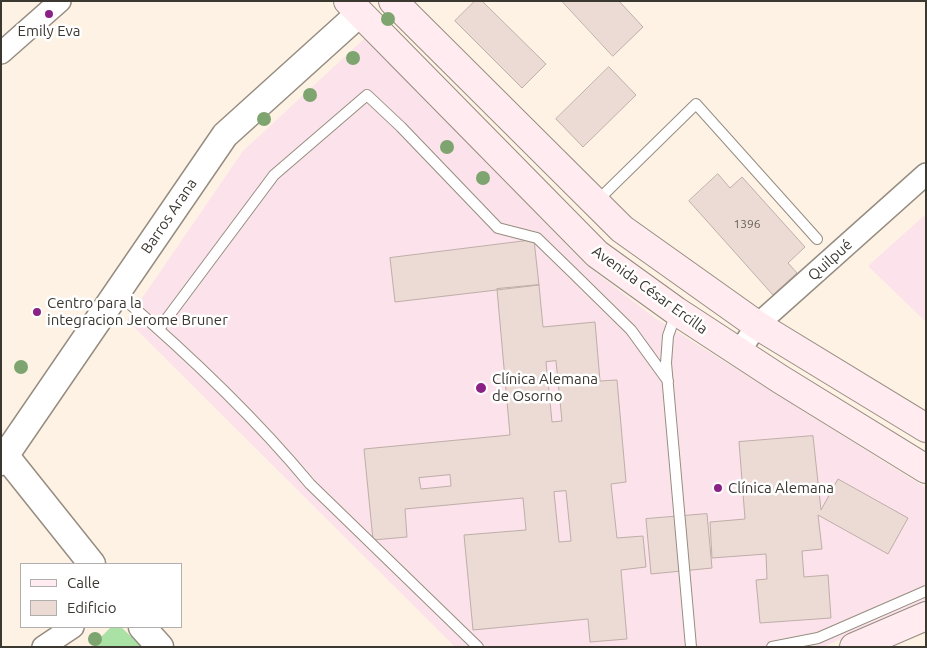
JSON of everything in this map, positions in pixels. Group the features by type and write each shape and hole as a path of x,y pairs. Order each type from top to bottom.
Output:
{"main road":[{"path":"393,1 622,229 757,326 926,428"},
{"name":"Avenida César Ercilla","path":"360,5 598,254 676,311 926,469"},
{"path":"854,647 926,616"}],"street":[{"path":"1,53 60,1"},
{"name":"Barros Arana","path":"3,456 225,135 360,5"},
{"name":"Quilpué","path":"739,352 757,326 926,174"},
{"path":"3,456 91,563"},
{"path":"143,628 160,647"},
{"path":"43,647 74,634"}],"lane":[{"path":"159,329 274,175 366,95 401,127 498,228 537,238 631,330 668,381"},
{"path":"595,203 696,104 817,239"},
{"path":"117,293 159,329 260,427 310,484 478,647"},
{"path":"676,311 668,336 666,363 691,647"},
{"path":"772,647 818,638 926,591"}],"shaded area":[{"name":"Clínica Alemana de Osorno","path":"365,38 586,265 655,318 926,488 926,601 823,647 455,647 127,320 243,151"},
{"path":"926,214 926,322 868,266"}],"green space":[{"path":"110,628 122,628 142,647 95,647 94,644"}],"building":[{"path":"475,1 482,1 546,64 522,88 455,21"},
{"path":"562,1 619,1 643,27 613,56"},
{"path":"609,67 636,95 583,147 556,119"},
{"path":"718,174 730,188 742,177 805,247 788,263 797,273 773,295 689,201"},
{"path":"534,240 539,285 395,302 390,258"},
{"path":"539,285 543,327 595,322 600,381 617,380 626,482 611,484 617,538 643,536 646,567 621,570 627,639 590,642 588,619 473,630 464,535 526,530 523,498 405,509 407,537 373,540 364,449 510,435 497,289","holes":["556,361 562,421 552,422 546,362","450,475 451,486 421,489 419,478","566,491 571,541 559,542 554,492"]},
{"path":"813,436 821,510 838,479 908,518 888,554 818,515 822,549 802,551 804,577 828,575 831,618 760,623 756,580 767,579 766,554 712,558 710,522 745,519 739,442"},
{"path":"707,514 712,568 651,574 646,519"}],"place":[{"name":"Emily Eva","path":"49,14"},
{"name":"Centro para la integracion Jerome Bruner","path":"37,312"},
{"name":"Clínica Alemana de Osorno","path":"481,388"},
{"name":"Clínica Alemana","path":"718,488"}]}
